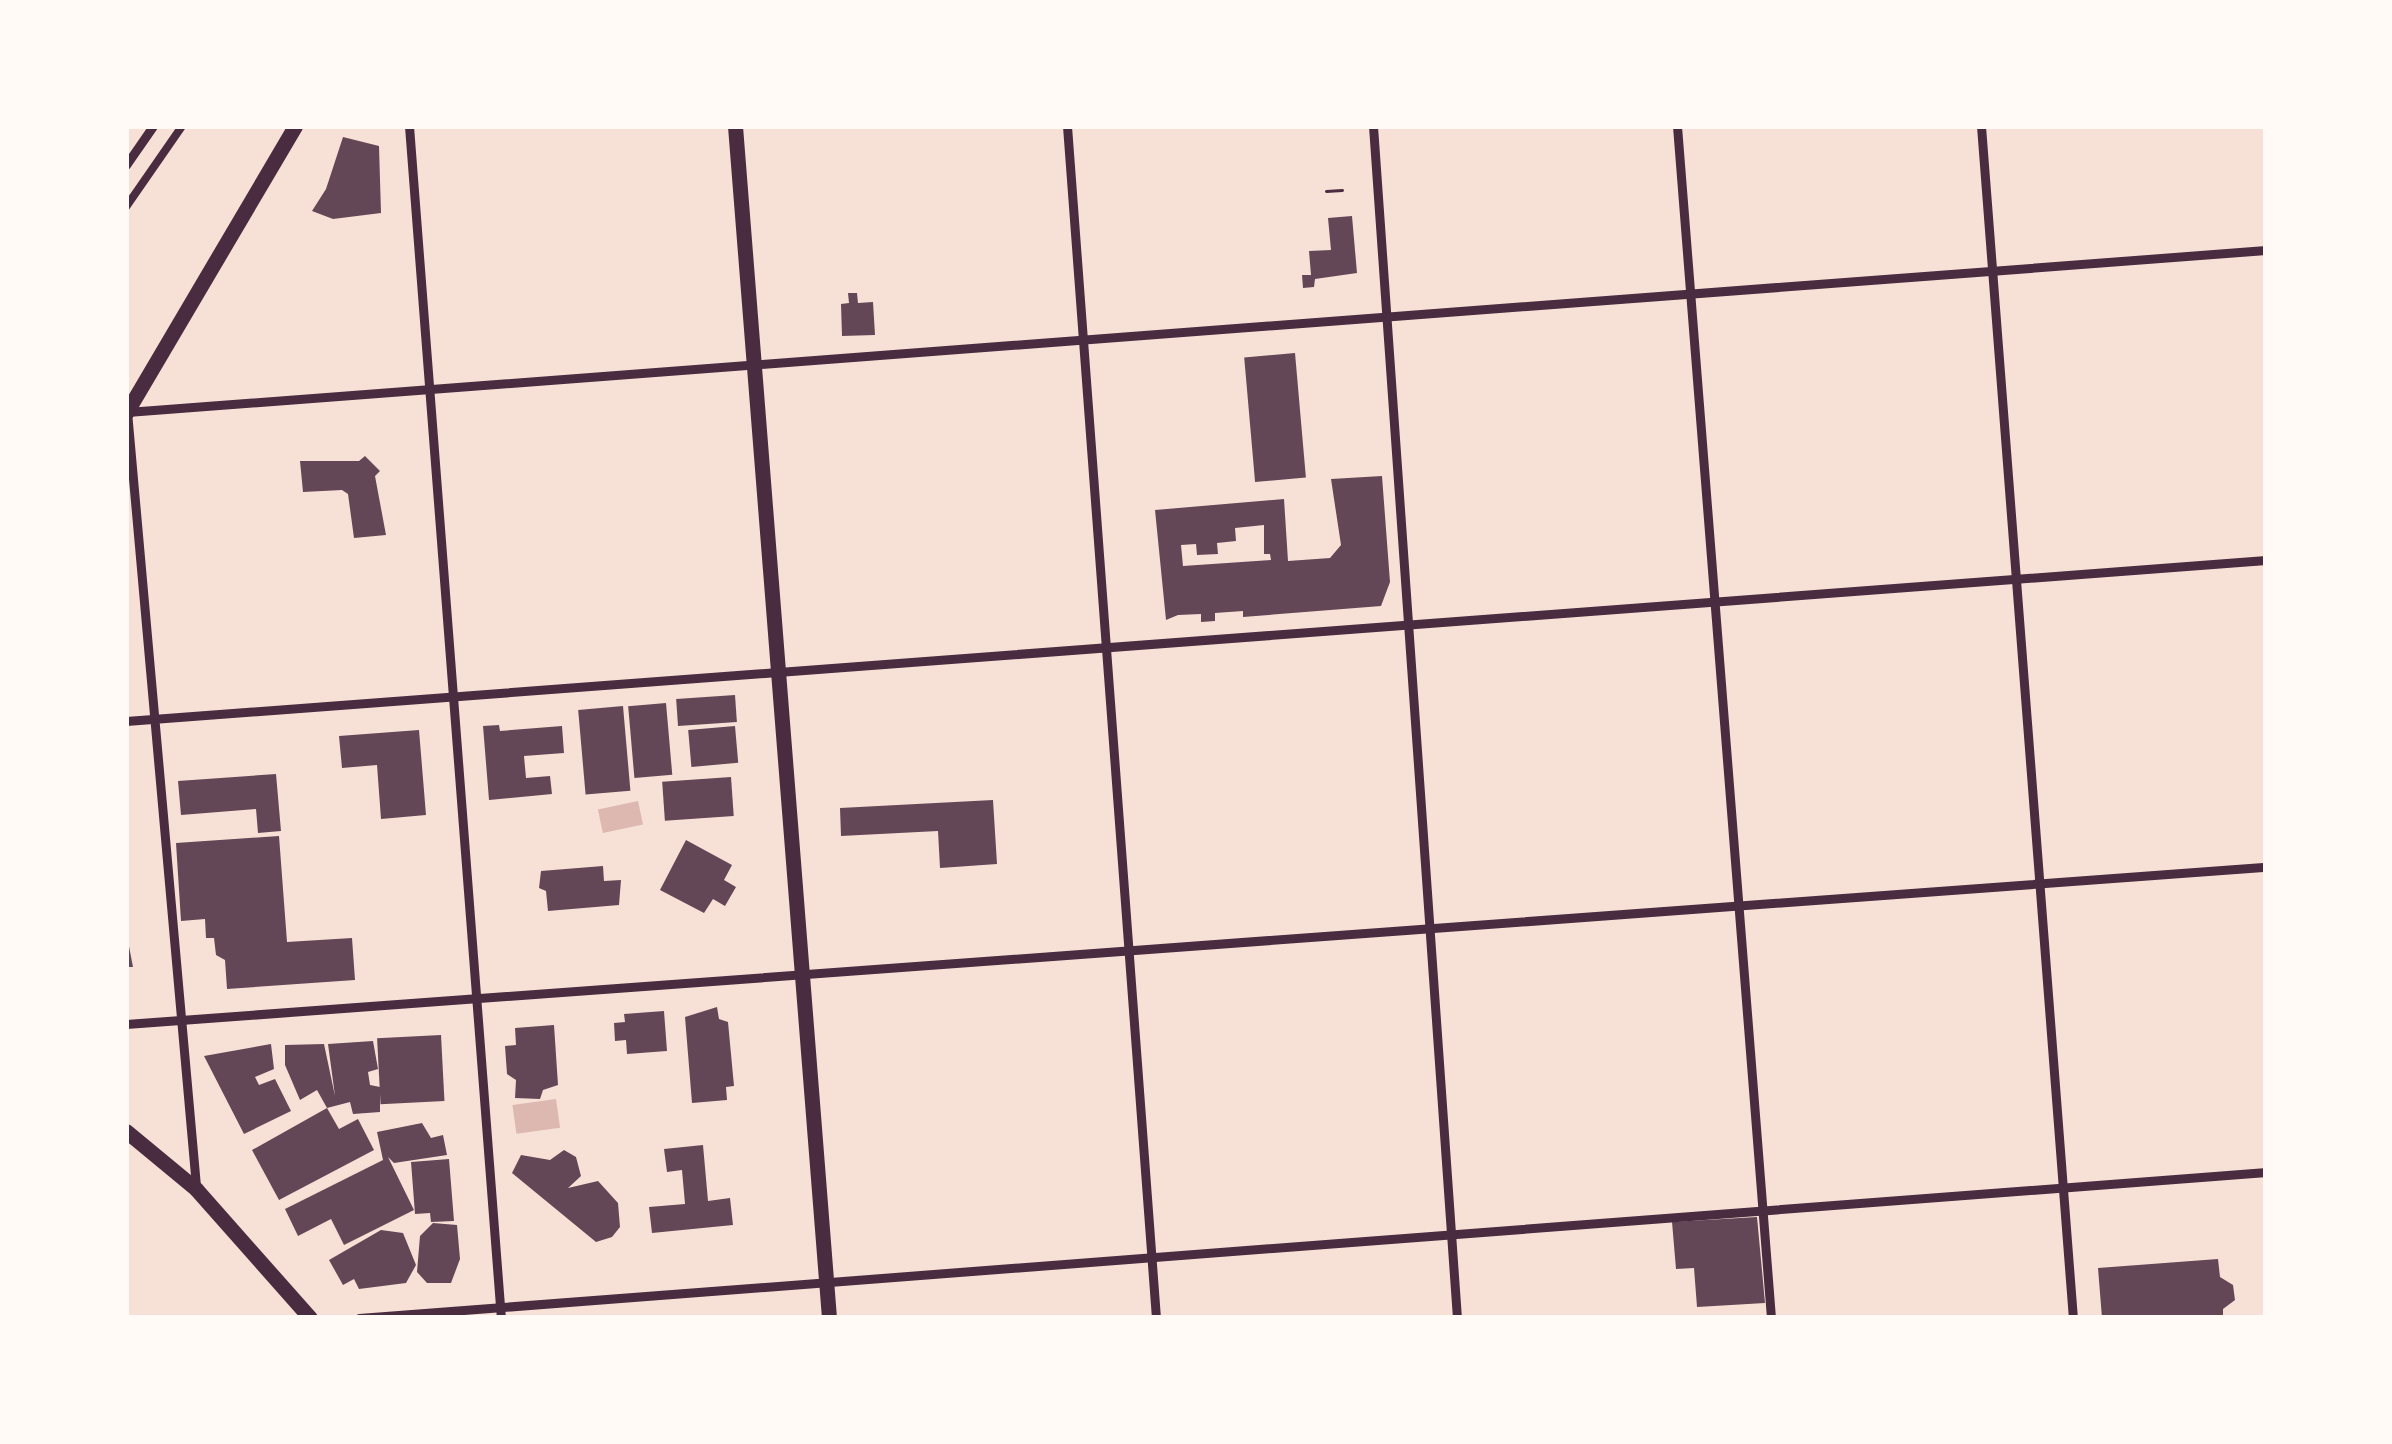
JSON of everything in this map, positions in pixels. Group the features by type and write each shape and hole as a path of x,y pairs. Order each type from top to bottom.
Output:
{"main road":[{"path":"127,413 295,126"},
{"path":"735,126 829,1318"},
{"path":"126,1131 196,1190 310,1318"}],"street":[{"path":"126,165 153,126"},
{"path":"126,208 182,126"},
{"path":"409,126 500,1313"},
{"path":"1067,126 1156,1318"},
{"path":"1373,126 1456,1318"},
{"path":"1677,126 1771,1318"},
{"path":"1981,126 2073,1318"},
{"path":"196,1190 127,413 754,368 1084,336 2266,250"},
{"path":"126,721 2266,560"},
{"path":"126,1024 1132,954 2266,867"},
{"path":"359,1318 500,1313 826,1282 2266,1172"}],"path":[{"path":"1326,190 1342,190"}],"shaded area":[{"path":"638,801 643,824 603,833 598,810"},
{"path":"556,1099 560,1128 516,1134 512,1105"}],"building":[{"path":"343,137 379,146 381,213 333,219 312,211 326,189"},
{"path":"1352,216 1357,273 1315,279 1314,287 1303,288 1302,275 1311,275 1309,251 1331,250 1328,218"},
{"path":"848,293 857,293 858,303 873,302 875,335 842,336 841,304 849,303"},
{"path":"1295,353 1306,478 1255,482 1244,357"},
{"path":"365,456 380,471 375,476 386,535 354,538 348,494 342,490 303,492 300,461 359,461"},
{"path":"1382,476 1390,582 1381,606 1243,617 1243,611 1215,613 1215,621 1201,622 1201,614 1166,620 1155,510 1284,499 1288,561 1330,558 1341,545 1331,479","holes":["1264,525 1264,554 1270,554 1271,560 1183,566 1181,545 1196,544 1197,555 1218,554 1217,543 1236,541 1235,528"]},
{"path":"735,695 737,722 678,726 676,699"},
{"path":"666,703 672,775 634,778 628,706"},
{"path":"623,706 630,791 586,795 578,710"},
{"path":"499,725 500,731 562,726 564,753 524,756 526,778 550,776 552,794 489,800 483,726"},
{"path":"735,726 738,763 691,767 688,730"},
{"path":"419,730 426,815 381,819 377,765 342,768 339,736"},
{"path":"276,774 281,831 258,833 256,809 181,815 178,781"},
{"path":"731,777 734,816 665,821 662,782"},
{"path":"993,800 997,864 940,868 938,831 841,836 840,808"},
{"path":"279,836 287,942 352,938 355,980 227,989 225,960 216,955 214,938 206,938 205,919 181,921 176,843"},
{"path":"686,840 732,865 724,880 736,887 725,906 713,899 704,913 660,890"},
{"path":"603,866 604,881 621,880 619,905 548,911 546,891 539,888 541,871"},
{"path":"126,931 133,967 126,967"},
{"path":"717,1007 719,1019 728,1022 734,1086 726,1087 727,1100 692,1103 685,1017"},
{"path":"664,1011 667,1051 627,1054 626,1040 615,1041 614,1023 625,1022 624,1014"},
{"path":"554,1025 558,1085 543,1090 540,1099 515,1098 516,1080 507,1074 505,1046 516,1045 515,1028"},
{"path":"441,1035 444,1101 381,1104 377,1038"},
{"path":"373,1041 378,1069 368,1072 370,1085 380,1087 380,1112 353,1114 350,1102 327,1108 317,1090 300,1100 285,1065 285,1045 324,1044 335,1096 328,1044"},
{"path":"271,1044 274,1069 255,1077 259,1085 275,1079 291,1111 244,1134 204,1056"},
{"path":"327,1108 339,1129 358,1119 374,1150 279,1200 252,1150"},
{"path":"422,1123 431,1138 443,1135 447,1155 394,1163 388,1157 414,1210 344,1245 331,1219 298,1236 285,1209 383,1160 377,1132"},
{"path":"703,1145 708,1201 730,1198 733,1225 652,1233 649,1207 685,1204 682,1170 667,1172 664,1149"},
{"path":"564,1150 576,1157 581,1176 568,1188 598,1181 618,1203 620,1227 612,1237 596,1242 512,1173 521,1155 550,1160"},
{"path":"449,1159 454,1221 431,1222 430,1213 415,1214 411,1162"},
{"path":"1757,1217 1765,1303 1697,1307 1694,1268 1676,1269 1672,1222"},
{"path":"433,1223 457,1225 460,1259 451,1283 427,1283 417,1272 420,1236"},
{"path":"381,1230 403,1233 416,1265 406,1283 359,1289 354,1279 343,1285 329,1260"},
{"path":"2218,1259 2220,1277 2233,1285 2235,1300 2223,1309 2223,1318 2102,1318 2098,1268"}]}
